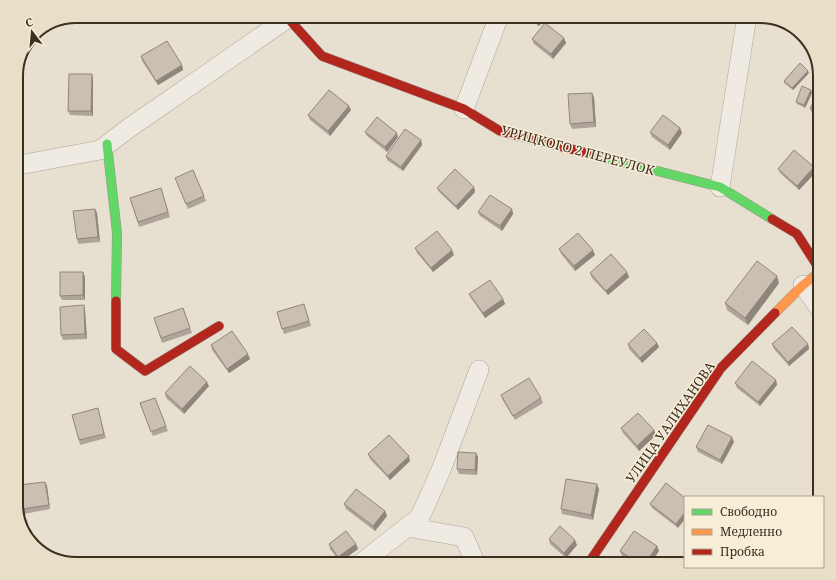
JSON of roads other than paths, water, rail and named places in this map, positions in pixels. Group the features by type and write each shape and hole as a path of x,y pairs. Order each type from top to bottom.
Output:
{"street":[{"path":"23,164 100,150 135,123 278,23"},
{"name":"УРИЦКОГО 2 ПЕРЕУЛОК","path":"292,23 322,56 464,109 500,131 720,187 797,234 813,260"},
{"path":"464,109 496,23"},
{"path":"720,187 746,23"},
{"path":"107,144 117,233 116,349 145,370 219,326"},
{"name":"УЛИЦА УАЛИХАНОВА","path":"593,557 721,368 813,277"},
{"path":"803,285 813,299"},
{"path":"369,557 420,517 441,470 479,370"},
{"path":"407,527 464,537 473,557"}]}
